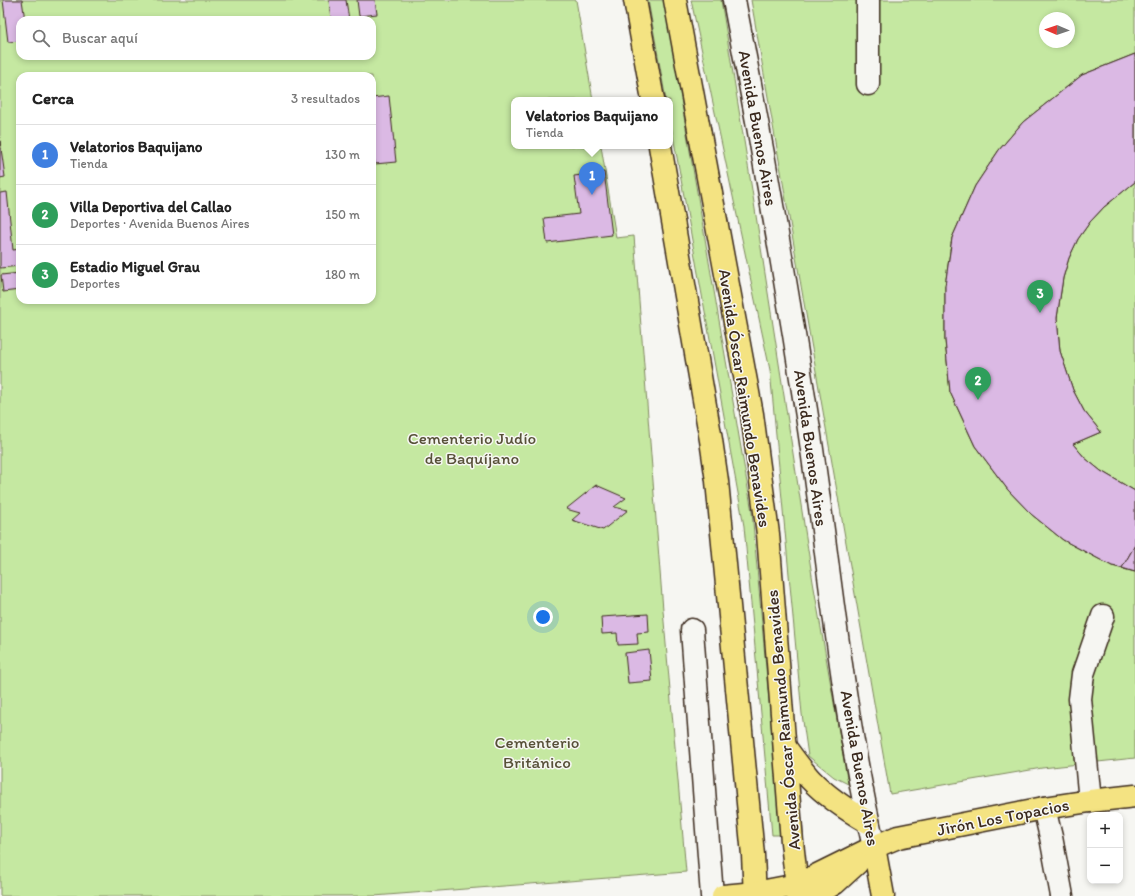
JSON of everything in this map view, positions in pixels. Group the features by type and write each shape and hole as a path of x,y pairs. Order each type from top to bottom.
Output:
{"main road":[{"path":"635,0 651,97"},
{"name":"Avenida Óscar Raimundo Benavides","path":"675,0 752,414 768,534 785,747 803,892"},
{"path":"661,149 717,481 752,848 755,895"},
{"path":"785,747 809,778 822,790 842,808 868,822"},
{"name":"Jirón Los Topacios","path":"723,896 803,892 874,847 898,837 1044,808 1135,796"},
{"name":"Avenida Buenos Aires","path":"874,847 883,896"}],"street":[{"name":"Avenida Buenos Aires","path":"734,0 783,268 810,437 862,799 874,847"},
{"path":"868,0 868,84"},
{"path":"1090,801 1080,699 1083,674 1103,616"},
{"path":"692,630 712,896"},
{"path":"1044,808 1062,896"}],"green space":[{"path":"0,0 576,0 592,97 511,97 511,149 601,149 616,238 634,236 663,610 686,872 374,896 0,896"},
{"path":"648,0 664,0 752,512 781,835 772,835 744,526 673,136 673,97 665,97"},
{"path":"691,0 721,0 813,582 848,784 834,777 808,756 802,714 770,370"},
{"path":"751,0 1135,0 1135,758 1042,768 890,794"}],"building":[{"path":"3,0 22,0 24,16 16,16 16,41 8,42"},
{"path":"329,0 346,0 348,16 331,16"},
{"path":"357,0 375,0 377,14 359,16"},
{"path":"1135,54 1135,182 1104,207 1090,222 1078,239 1069,258 1063,278 1057,318 1060,351 1073,390 1084,411 1101,432 1073,444 1085,458 1101,471 1135,491 1135,572 1112,566 1063,540 1031,514 1008,490 975,446 950,392 945,340 945,286 952,238 975,186 999,150 1023,122 1082,75"},
{"path":"1135,54 1135,182 1104,207 1090,222 1078,239 1069,258 1063,278 1057,318 1060,351 1073,390 1084,411 1101,432 1073,444 1085,458 1101,471 1135,491 1135,545 1122,568 1112,566 1063,540 1031,514 1008,490 975,446 950,392 945,340 945,286 952,238 975,186 999,150 1023,122 1082,75"},
{"path":"389,96 396,162 376,164 376,98"},
{"path":"0,141 5,177 0,178"},
{"path":"604,172 612,235 547,243 544,218 579,214 574,176"},
{"path":"7,192 13,250 16,250 16,266 0,268 0,193"},
{"path":"16,273 16,290 3,292 1,275"},
{"path":"596,485 626,498 614,507 628,510 603,530 572,520 580,513 566,509"},
{"path":"1135,545 1135,572 1122,568"},
{"path":"648,614 649,632 637,633 638,644 618,645 617,633 602,634 601,617"},
{"path":"649,650 652,681 628,683 625,653"}],"place":[{"name":"Velatorios Baquijano","path":"592,195"},
{"name":"Estadio Miguel Grau","path":"1040,313"},
{"name":"Villa Deportiva del Callao","path":"978,400"}],"park label":[{"name":"Cementerio Judío de Baquíjano","path":"472,448"},
{"name":"Cementerio Británico","path":"537,752"}]}
